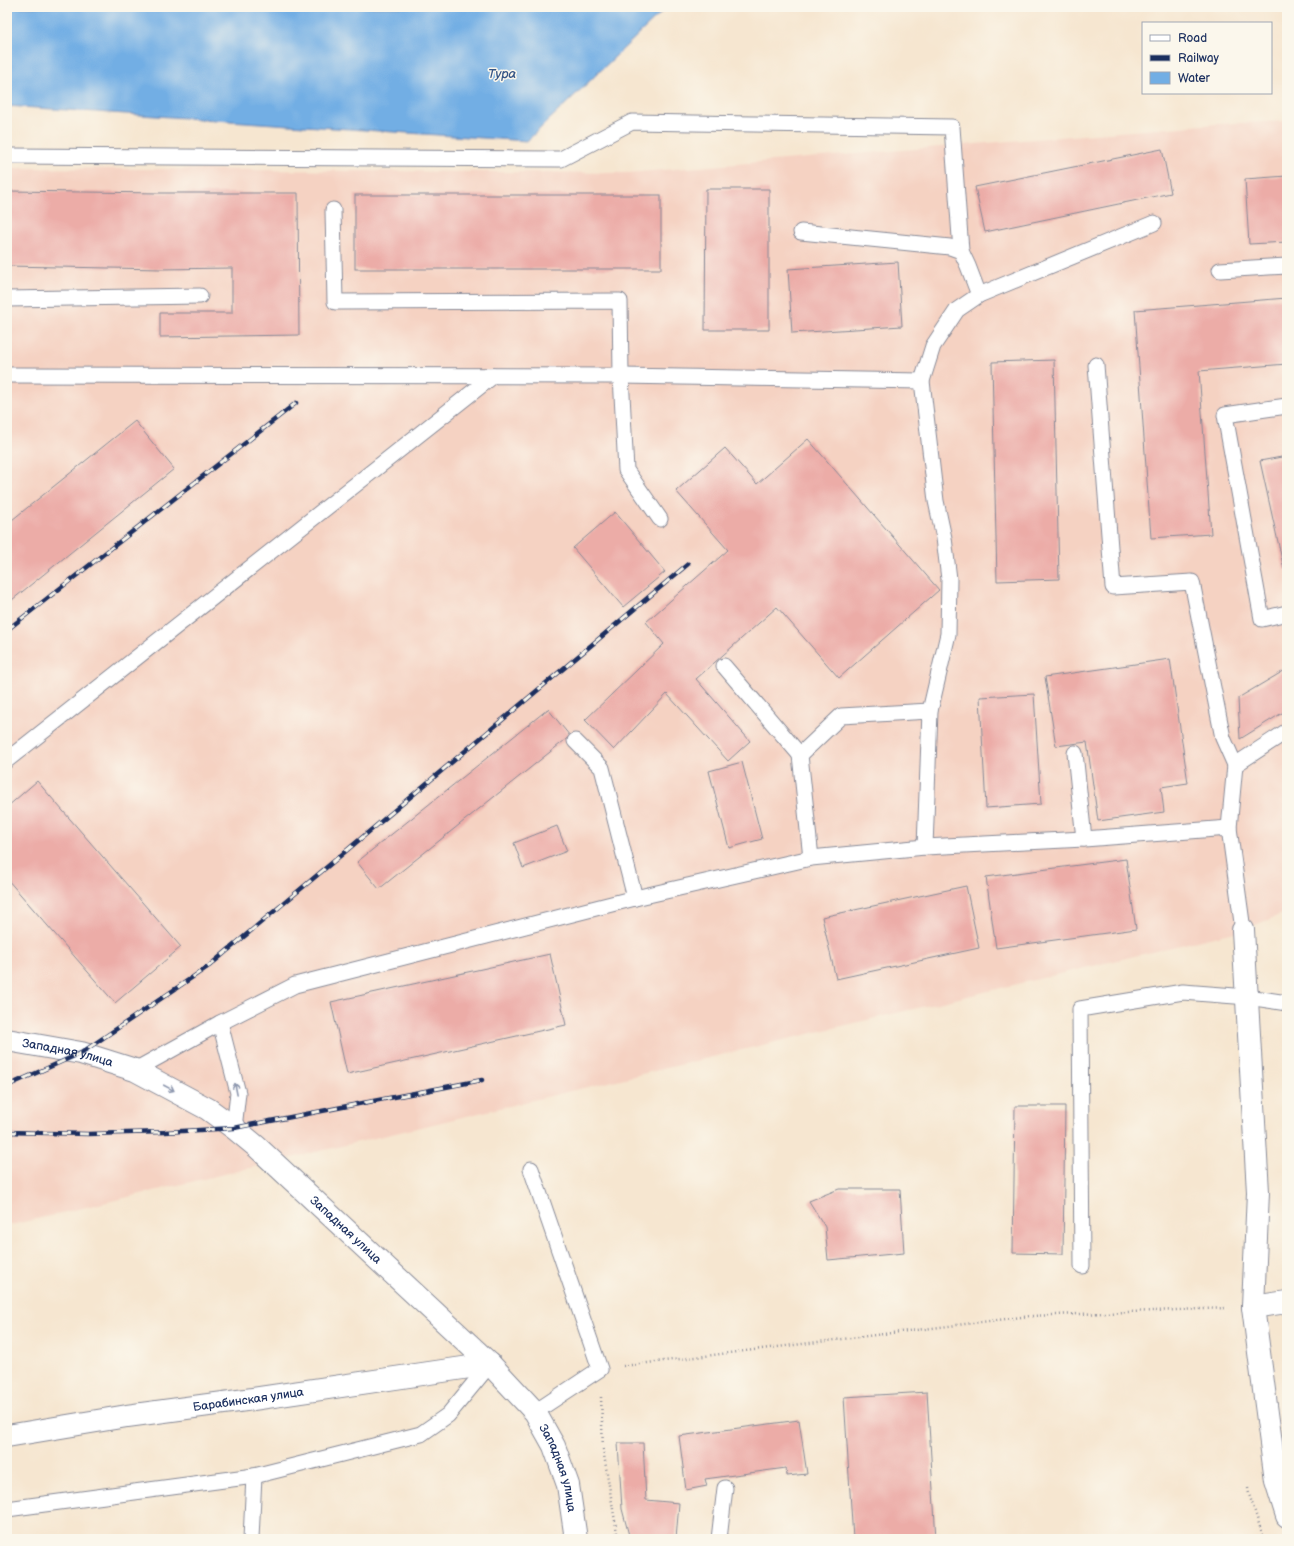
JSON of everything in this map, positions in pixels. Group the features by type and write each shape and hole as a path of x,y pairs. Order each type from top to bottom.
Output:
{"street":[{"path":"1243,930 1258,1192 1253,1307 1276,1481 1287,1516"},
{"name":"Западная улица","path":"7,1040 81,1053 135,1070 208,1109 257,1146 490,1364 535,1412 554,1446 568,1485 576,1539"},
{"path":"1253,1307 1287,1302"},
{"name":"Барабинская улица","path":"7,1436 127,1416 490,1364"}],"lane":[{"path":"7,156 561,159 632,122 952,126 960,251 968,266 979,295"},
{"path":"333,210 335,302 620,301 621,376 626,470 660,519"},
{"path":"925,847 930,711 948,634 949,579 944,538 936,501 922,381 933,346 958,310 979,295 1154,223"},
{"path":"801,232 950,247 960,251"},
{"path":"1220,270 1287,266"},
{"path":"7,299 200,296"},
{"path":"1096,365 1113,587 1192,582 1223,738 1235,765 1229,828 1243,930"},
{"path":"7,375 621,376 922,381"},
{"path":"7,760 493,376"},
{"path":"1287,406 1225,414 1262,619 1287,613"},
{"path":"724,666 800,754 811,858"},
{"path":"800,754 841,716 930,711"},
{"path":"1235,765 1287,731"},
{"path":"575,741 602,768 635,898"},
{"path":"1075,754 1084,839"},
{"path":"135,1070 220,1023 295,985 635,898 811,858 925,847 1084,839 1229,828"},
{"path":"1082,1266 1080,1009 1183,992 1248,997 1287,1003"},
{"path":"220,1023 238,1094 234,1128"},
{"path":"531,1169 600,1369 535,1412"},
{"path":"7,1509 254,1476 421,1434 448,1415 490,1364"},
{"path":"251,1539 254,1476"},
{"path":"719,1539 725,1488"}],"path":[{"path":"618,1539 603,1449 600,1369 1030,1316 1253,1307"}],"shaded area":[{"path":"1287,121 1287,912 1243,930 7,1226 7,168 627,173 1217,124"}],"water":[{"name":"Тура","path":"7,7 667,7 527,141 7,106"}],"building":[{"path":"1162,149 1171,193 985,232 975,187"},
{"path":"1287,176 1287,242 1249,244 1245,179"},
{"path":"706,189 769,189 769,330 705,330"},
{"path":"7,191 298,193 299,335 160,337 160,313 232,313 232,268 161,269 7,266"},
{"path":"355,195 661,195 661,269 355,269"},
{"path":"898,262 902,326 792,333 788,269"},
{"path":"1287,298 1287,364 1199,371 1211,534 1151,538 1135,310"},
{"path":"1054,360 1059,579 997,581 992,362"},
{"path":"135,421 174,469 7,604 7,524"},
{"path":"808,439 939,590 839,678 777,607 696,679 750,741 728,761 667,694 614,750 585,720 664,644 646,622 728,550 676,491 725,448 757,484"},
{"path":"1287,456 1287,568 1284,569 1260,461"},
{"path":"615,512 665,572 623,607 573,548"},
{"path":"1170,659 1188,783 1161,787 1164,812 1098,821 1087,742 1056,746 1045,677"},
{"path":"1287,669 1287,710 1240,739 1238,698"},
{"path":"1034,694 1041,804 986,808 980,697"},
{"path":"548,709 570,736 379,889 357,862"},
{"path":"742,762 762,839 729,848 709,771"},
{"path":"37,781 181,947 115,1003 7,879 7,807"},
{"path":"557,826 567,851 523,868 514,843"},
{"path":"1126,859 1136,929 996,948 986,877"},
{"path":"966,886 979,948 836,979 822,917"},
{"path":"550,954 566,1025 347,1074 331,1002"},
{"path":"1015,1106 1065,1106 1063,1254 1013,1253"},
{"path":"839,1189 900,1189 904,1253 828,1260 825,1227 809,1201"},
{"path":"927,1392 936,1539 853,1539 844,1397"},
{"path":"799,1420 807,1474 787,1476 786,1468 705,1479 707,1486 686,1490 679,1436"},
{"path":"618,1443 643,1443 646,1500 679,1503 676,1539 630,1539 622,1509"}],"railway":[{"path":"7,630 296,403"},
{"path":"7,1086 81,1053 209,966 688,564"},
{"path":"7,1132 88,1134 234,1128 482,1080"}]}
